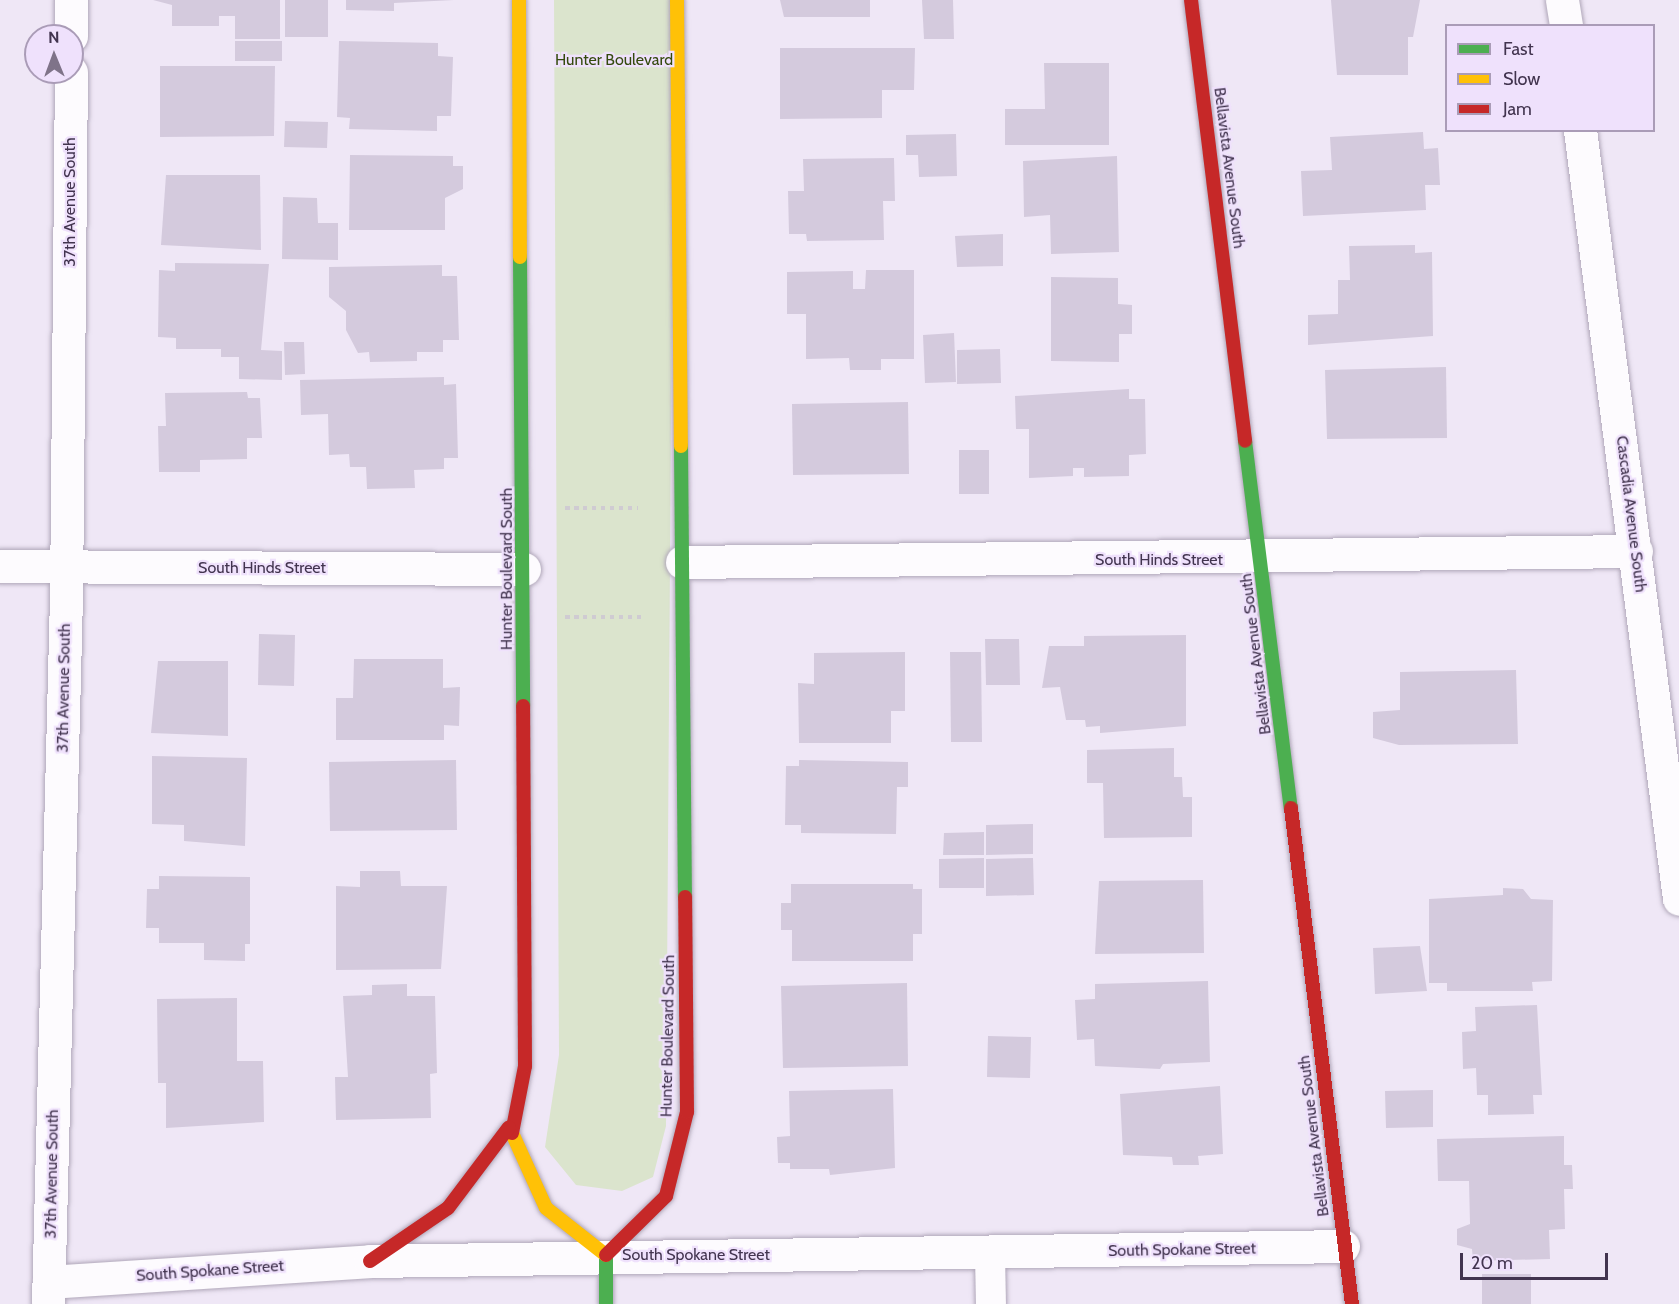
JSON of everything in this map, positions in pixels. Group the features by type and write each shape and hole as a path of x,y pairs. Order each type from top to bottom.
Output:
{"street":[{"path":"71,0 71,24"},
{"name":"Hunter Boulevard South","path":"508,1127 525,1066 519,0"},
{"name":"Hunter Boulevard South","path":"606,1255 666,1196 687,1112 677,0"},
{"name":"Bellavista Avenue South","path":"1191,0 1262,560 1343,1246 1352,1304"},
{"path":"1562,0 1566,24"},
{"name":"37th Avenue South","path":"49,1293 67,566 71,84"},
{"name":"Cascadia Avenue South","path":"1580,132 1679,899"},
{"name":"South Hinds Street","path":"682,562 1262,560 1636,551"},
{"name":"South Hinds Street","path":"0,566 524,569"},
{"path":"370,1261 448,1208 508,1127 546,1208 606,1255 606,1304"},
{"name":"South Spokane Street","path":"49,1293 370,1261 606,1255 990,1254 1343,1246"}],"lane":[{"path":"990,1254 991,1304"}],"path":[{"path":"554,508 645,508"},
{"path":"554,617 645,617"}],"green space":[{"name":"Hunter Boulevard","path":"554,0 674,0 666,1126 653,1177 622,1191 576,1185 545,1147 559,1055"}],"building":[{"path":"153,0 280,0 280,39 235,39 235,16 219,16 219,26 172,26 172,5"},
{"path":"285,0 328,0 328,37 285,37"},
{"path":"346,0 454,0 394,3 394,11 346,10"},
{"path":"780,0 870,0 870,17 784,17"},
{"path":"922,0 953,0 954,39 924,39"},
{"path":"1331,0 1420,0 1413,37 1408,37 1408,75 1337,75"},
{"path":"235,41 282,41 282,61 235,61"},
{"path":"339,41 438,43 438,56 453,57 451,116 437,116 437,131 349,129 350,118 337,117"},
{"path":"780,48 915,48 914,90 882,90 882,118 780,119"},
{"path":"1044,63 1109,63 1109,145 1005,145 1005,109 1045,109"},
{"path":"160,66 275,66 274,136 160,137"},
{"path":"285,121 328,122 327,148 284,147"},
{"path":"1423,132 1424,149 1438,148 1440,185 1425,185 1426,210 1303,216 1301,171 1332,170 1330,137"},
{"path":"956,134 957,176 919,177 918,155 906,155 906,135"},
{"path":"350,155 453,156 453,166 463,166 463,189 445,198 445,230 349,230"},
{"path":"1117,156 1119,252 1051,254 1050,215 1024,217 1023,161"},
{"path":"894,158 895,201 883,201 884,240 807,241 806,234 789,234 788,191 804,191 803,159"},
{"path":"166,175 260,175 261,250 161,245"},
{"path":"283,197 317,198 318,223 338,223 338,260 282,259"},
{"path":"1003,234 1003,266 957,267 955,236"},
{"path":"1415,245 1415,253 1432,252 1433,336 1308,345 1308,315 1338,314 1338,280 1350,280 1349,246"},
{"path":"175,263 269,264 261,350 282,351 282,380 239,379 239,357 221,357 221,349 176,349 176,338 158,337 159,270 175,271"},
{"path":"442,265 442,276 457,276 459,340 443,340 443,352 417,352 417,361 370,362 369,352 358,353 346,330 346,311 329,297 329,267"},
{"path":"866,270 914,270 914,359 881,359 881,370 850,370 849,358 806,359 806,314 787,314 787,272 853,271 853,289 865,289"},
{"path":"1051,277 1118,278 1118,304 1132,305 1132,334 1119,334 1119,362 1051,361"},
{"path":"954,333 956,382 925,383 923,335"},
{"path":"284,342 304,342 305,374 285,375"},
{"path":"1000,349 1001,383 957,384 957,350"},
{"path":"1446,367 1447,438 1327,439 1325,370"},
{"path":"444,377 444,385 456,384 458,458 444,458 444,469 414,470 415,488 367,489 366,467 350,467 349,454 329,455 328,414 301,415 300,380"},
{"path":"1129,389 1129,399 1145,399 1146,454 1129,455 1129,476 1084,477 1084,468 1073,468 1073,476 1029,478 1029,429 1016,429 1015,396"},
{"path":"247,392 248,398 260,398 262,438 247,438 247,459 200,460 200,472 159,472 158,426 166,426 165,393"},
{"path":"908,402 909,474 793,475 792,404"},
{"path":"959,450 989,450 989,494 959,494"},
{"path":"259,634 295,635 294,686 258,685"},
{"path":"1186,635 1186,726 1100,733 1100,726 1086,727 1085,720 1066,720 1060,687 1042,688 1049,646 1084,646 1084,636"},
{"path":"985,639 1019,639 1020,685 986,685"},
{"path":"905,652 905,711 891,711 891,743 799,743 798,683 814,684 814,653"},
{"path":"950,652 981,652 982,742 951,742"},
{"path":"354,659 443,659 443,688 460,687 459,726 444,725 444,740 336,740 336,698 353,698"},
{"path":"158,661 228,661 228,736 151,733"},
{"path":"1516,670 1518,744 1399,745 1373,738 1373,712 1400,710 1400,672"},
{"path":"1174,748 1174,777 1182,777 1183,797 1192,797 1192,837 1104,838 1103,783 1087,783 1087,750"},
{"path":"152,756 247,758 245,846 184,841 184,825 152,824"},
{"path":"456,760 457,830 330,831 329,762"},
{"path":"799,760 908,762 908,787 897,787 896,834 801,833 801,825 785,825 786,766 799,766"},
{"path":"1033,824 1033,854 986,855 986,825"},
{"path":"984,832 984,855 943,855 944,833"},
{"path":"984,858 984,888 939,888 939,859"},
{"path":"1033,858 1034,895 986,896 986,859"},
{"path":"360,871 400,871 401,886 447,886 441,969 336,970 336,886 360,887"},
{"path":"159,876 250,877 250,944 245,944 245,961 204,960 204,943 159,943 159,928 146,928 147,889 159,889"},
{"path":"1203,880 1204,953 1095,954 1099,881"},
{"path":"791,884 913,884 913,889 922,889 922,934 913,934 913,961 792,961 792,930 781,930 781,903 791,903"},
{"path":"1503,888 1523,889 1531,899 1553,900 1552,981 1532,982 1533,991 1447,991 1447,983 1429,983 1429,899 1503,895"},
{"path":"1420,946 1427,991 1375,994 1373,948"},
{"path":"1208,981 1210,1062 1163,1064 1160,1069 1095,1066 1094,1039 1077,1040 1075,1000 1095,999 1095,984"},
{"path":"907,983 908,1066 783,1068 781,986"},
{"path":"407,984 407,996 435,996 437,1073 430,1074 431,1118 336,1120 335,1077 348,1077 343,996 372,995 372,985"},
{"path":"237,998 237,1061 263,1061 264,1122 166,1128 166,1083 158,1083 157,999"},
{"path":"1537,1005 1542,1095 1533,1095 1534,1114 1488,1115 1488,1095 1477,1095 1476,1068 1463,1069 1462,1032 1476,1031 1475,1007"},
{"path":"988,1036 1031,1037 1030,1078 987,1077"},
{"path":"1220,1086 1223,1154 1198,1156 1199,1165 1173,1165 1172,1157 1123,1155 1120,1094"},
{"path":"893,1089 895,1168 830,1175 829,1169 790,1169 790,1163 778,1163 777,1137 790,1136 789,1091"},
{"path":"1433,1090 1433,1127 1386,1128 1385,1091"},
{"path":"1564,1136 1564,1165 1572,1165 1573,1189 1564,1189 1565,1229 1549,1230 1550,1259 1473,1261 1472,1249 1457,1245 1457,1229 1470,1224 1469,1181 1438,1181 1437,1139"},
{"path":"1482,1274 1531,1274 1531,1304 1482,1304"}],"traffic: fast":[{"path":"520,257 523,706"},
{"path":"1245,441 1291,808"},
{"path":"681,446 685,897"},
{"path":"606,1255 606,1304"}],"traffic: slow":[{"path":"519,0 520,257"},
{"path":"677,0 681,446"},
{"path":"512,1133 546,1208 606,1255"}],"traffic: jam":[{"path":"1191,0 1245,441"},
{"path":"512,1133 525,1066 523,706"},
{"path":"1291,808 1352,1304"},
{"path":"606,1255 666,1196 687,1112 685,897"},
{"path":"370,1261 448,1208 509,1127"}]}
